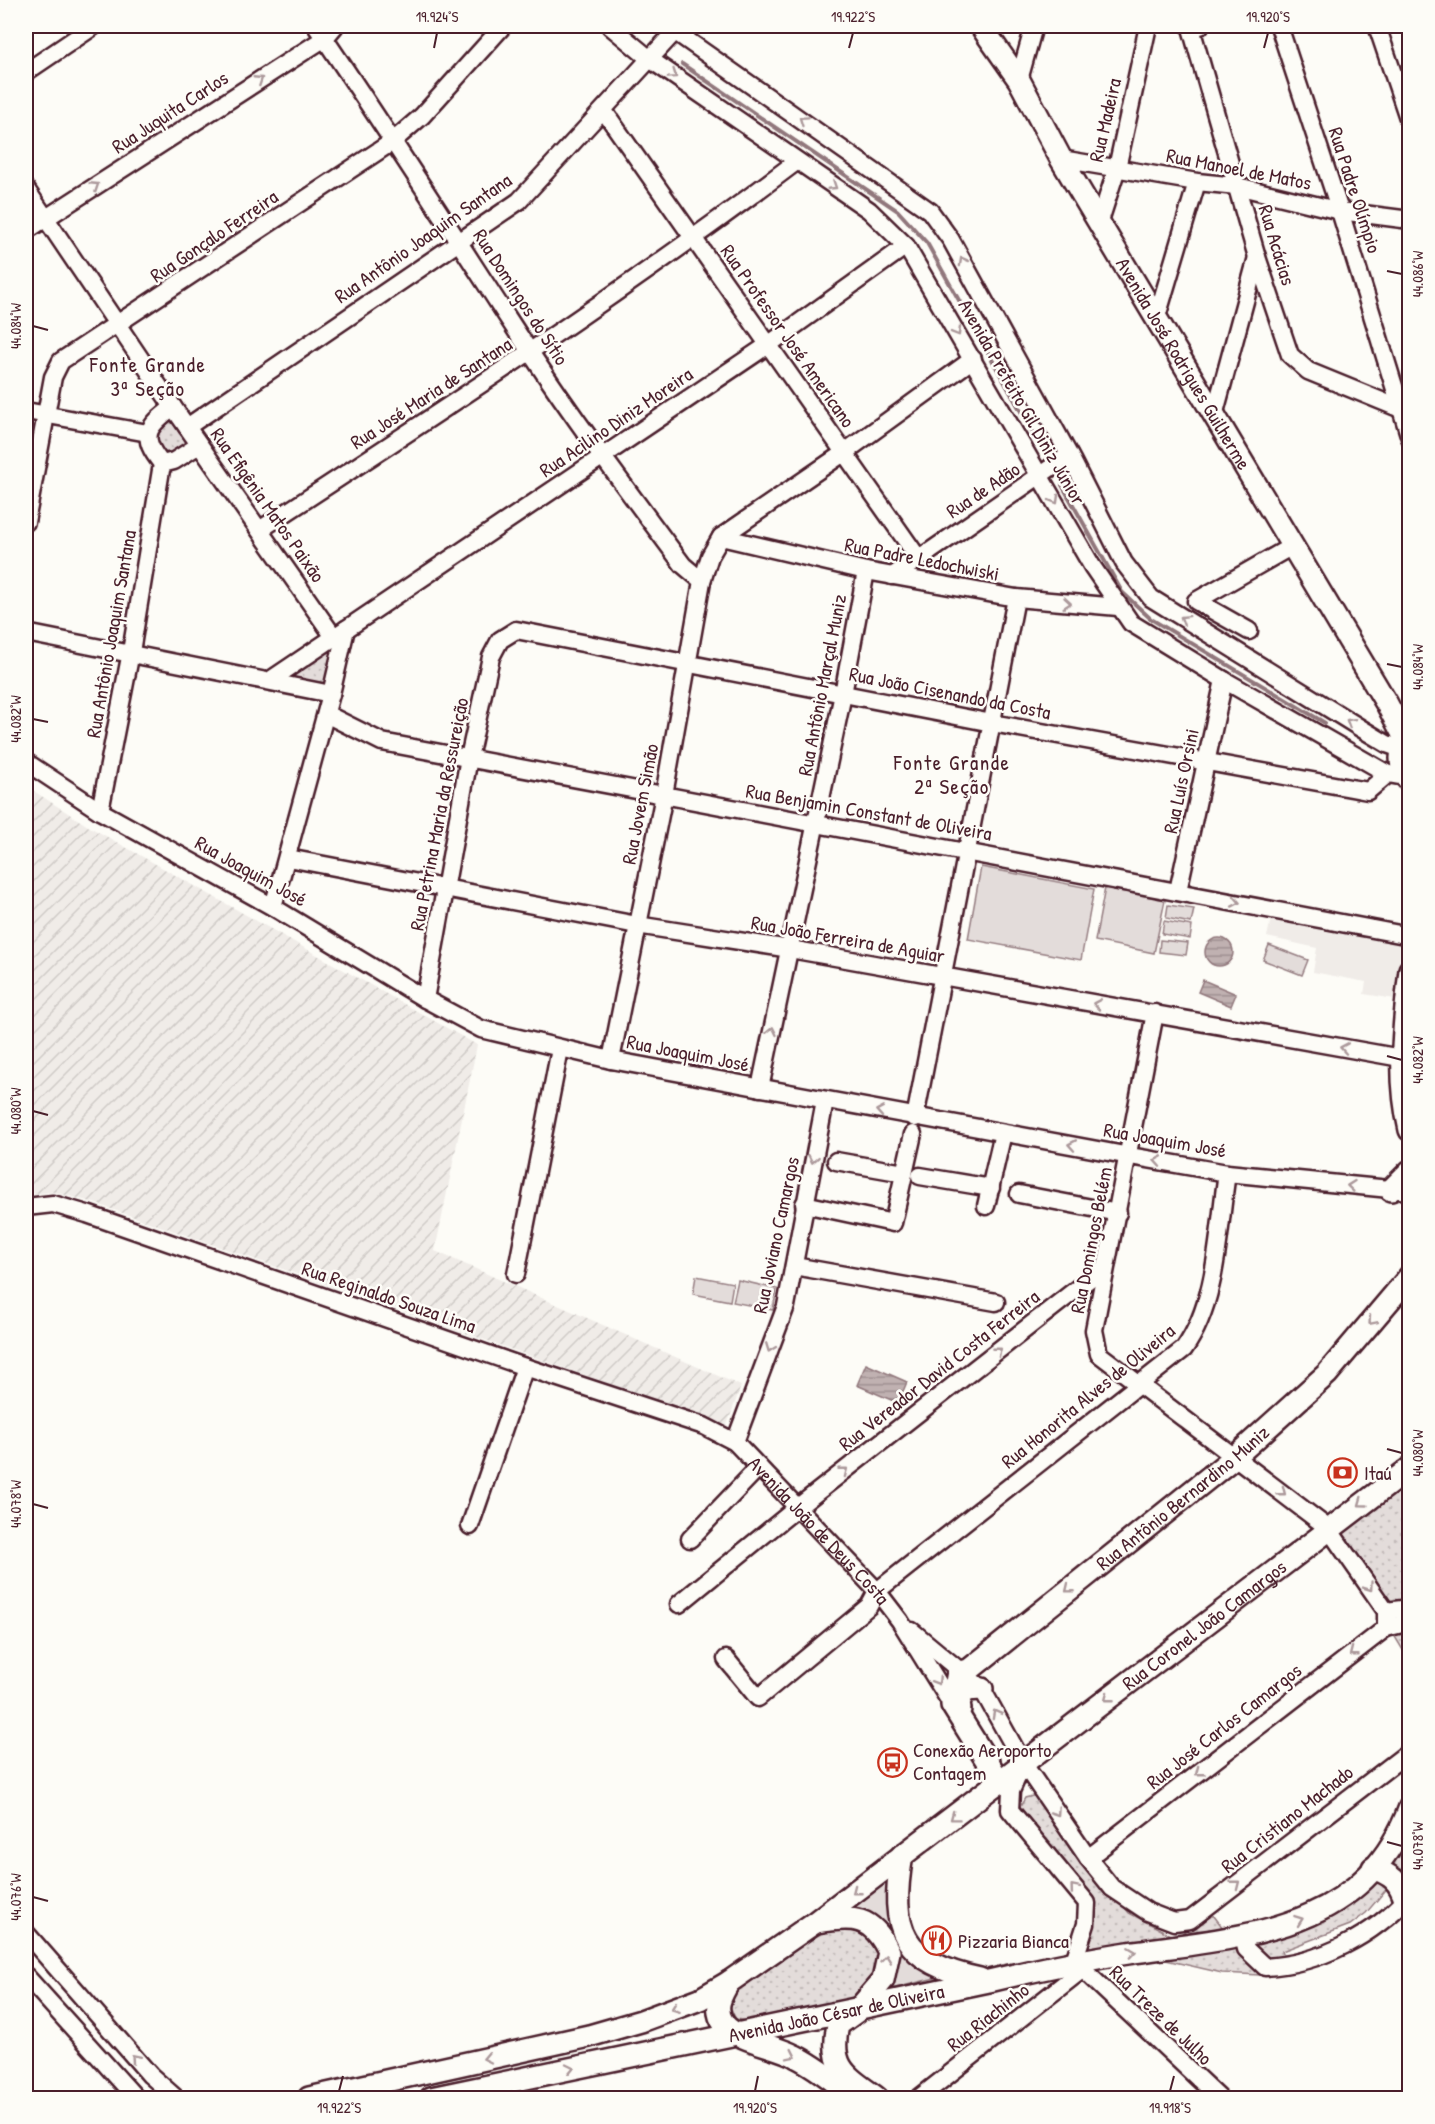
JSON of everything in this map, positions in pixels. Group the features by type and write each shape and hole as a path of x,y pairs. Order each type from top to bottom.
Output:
{"main road":[{"name":"Avenida José Rodrigues Guilherme","path":"981,26 1019,80 1099,224 1387,704 1406,741 1401,761 1401,778"},
{"name":"Avenida José Rodrigues Guilherme","path":"1387,704 1410,718"},
{"path":"1410,970 1401,1058 1405,1109 1410,1130"},
{"path":"1400,1190 1410,1171"},
{"name":"Rua Antônio Bernardino Muniz","path":"958,1672 969,1670 1236,1456 1327,1374 1410,1276"},
{"name":"Rua Coronel João Camargos","path":"1000,1782 1328,1528 1410,1468"},
{"path":"957,1713 958,1672"},
{"path":"957,1713 965,1690 982,1689"},
{"name":"Avenida João de Deus Costa","path":"957,1713 1000,1782"},
{"path":"309,2098 589,2036 700,1998 729,1982 814,1923 1000,1782"},
{"path":"1243,1936 1323,1911 1346,1894 1380,1861 1410,1807"},
{"path":"902,1855 897,1881 897,1913 906,1941 927,1960 953,1973 989,1981"},
{"path":"1380,1861 1410,1877"},
{"path":"1380,1861 1407,1897"},
{"path":"814,1923 848,1917 874,1926 889,1952 883,1980 860,2008 838,2025 834,2044 835,2060 848,2076 877,2098"},
{"name":"Avenida João César de Oliveira","path":"431,2098 989,1981 1243,1936"},
{"path":"729,1982 719,1998 718,2010 724,2024 737,2034 796,2056 855,2098"}],"street":[{"path":"26,72 94,26"},
{"name":"Rua Gonçalo Ferreira","path":"26,522 53,377 61,361 119,325 392,142 422,116 503,26"},
{"name":"Avenida Prefeito Gil Diniz Júnior","path":"610,26 651,60 796,162 869,210 906,246 1118,607 1131,623 1224,680 1401,778"},
{"path":"1019,80 1034,26"},
{"name":"Rua Madeira","path":"1099,224 1117,168 1148,26"},
{"name":"Rua Padre Olímpio","path":"1279,26 1340,211 1410,438"},
{"path":"1377,26 1410,124"},
{"name":"Rua Acácias","path":"1195,27 1257,257 1290,355 1308,371 1401,409"},
{"name":"Avenida Prefeito Gil Diniz Júnior","path":"674,28 930,210 951,240 1069,455 1124,563 1151,598 1387,744 1406,741"},
{"name":"Rua Antônio Joaquim Santana","path":"187,427 459,239 519,201 651,60 674,28"},
{"name":"Rua Domingos do Sítio","path":"325,30 392,142 459,239 530,353 683,566 702,582"},
{"name":"Rua Juquita Carlos","path":"26,231 325,30"},
{"name":"Rua Professor José Americano","path":"604,111 919,559"},
{"name":"Rua Manoel de Matos","path":"1061,159 1197,182 1238,186 1340,211 1410,220"},
{"name":"Rua José Maria de Santana","path":"261,529 530,353 694,239 796,162"},
{"path":"1156,320 1197,182"},
{"name":"Rua Efigênia Matos Paixão","path":"26,189 199,445 340,633"},
{"name":"Rua Acilino Diniz Moreira","path":"269,681 768,345 906,246"},
{"path":"1214,416 1257,257"},
{"path":"722,537 845,452 973,359"},
{"path":"173,407 151,424 148,433 150,450 162,464 174,461 199,445"},
{"path":"26,411 148,433"},
{"name":"Rua de Adão","path":"919,559 1069,455"},
{"name":"Rua Antônio Joaquim Santana","path":"100,812 131,652 162,464"},
{"name":"Rua Jovem Simão","path":"611,1060 664,795 702,582 710,556 722,537"},
{"name":"Rua Padre Ledochwiski","path":"722,537 866,571 1016,598 1118,607"},
{"path":"1249,631 1196,601 1292,546"},
{"path":"892,576 919,559"},
{"name":"Rua Antônio Marçal Muniz","path":"760,1088 843,694 866,571"},
{"path":"804,1204 893,1223 912,1174 914,1126 1016,598"},
{"name":"Rua João Cisenando da Costa","path":"500,640 516,630 992,723 1368,791 1401,778"},
{"path":"26,633 131,652 331,694"},
{"path":"273,907 331,694 340,633"},
{"name":"Rua Petrina Maria da Ressureição","path":"425,999 469,758 491,657 500,640"},
{"name":"Rua Luís Orsini","path":"1178,891 1224,680"},
{"name":"Rua Benjamin Constant de Oliveira","path":"326,714 382,742 1410,936"},
{"name":"Rua Joaquim José","path":"26,762 100,812 273,907 425,999 482,1029 611,1060 825,1101 914,1126 1003,1133 1227,1173 1400,1190"},
{"name":"Rua João Ferreira de Aguiar","path":"288,858 637,925 790,949 1401,1058"},
{"name":"Rua Domingos Belém","path":"1155,1013 1130,1156 1106,1266 1095,1330 1099,1354 1138,1386 1236,1456 1328,1528 1386,1620"},
{"path":"516,1274 560,1049"},
{"name":"Rua Joviano Camargos","path":"735,1442 786,1306 825,1101"},
{"path":"986,1206 1003,1133"},
{"path":"836,1161 991,1188"},
{"name":"Rua Honorita Alves de Oliveira","path":"726,1659 758,1698 869,1606 877,1591 1184,1349 1198,1329 1207,1306 1227,1173"},
{"path":"1019,1194 1118,1213"},
{"name":"Rua Reginaldo Souza Lima","path":"26,1207 53,1204 87,1214 525,1367 704,1426 735,1442"},
{"path":"794,1266 996,1302"},
{"name":"Rua Vereador David Costa Ferreira","path":"679,1604 798,1507 1106,1266"},
{"path":"470,1526 525,1367"},
{"name":"Avenida João de Deus Costa","path":"735,1442 877,1591 900,1621 957,1713"},
{"path":"690,1539 759,1467"},
{"path":"1386,1620 1410,1608"},
{"name":"Rua José Carlos Camargos","path":"1088,1858 1386,1620 1410,1622"},
{"name":"Avenida João de Deus Costa","path":"900,1621 958,1672 982,1689 1023,1764 1088,1858 1112,1888 1148,1912 1174,1922 1190,1920"},
{"name":"Rua Cristiano Machado","path":"1190,1920 1410,1752"},
{"path":"1023,1764 1011,1791 1010,1808 1087,1903 1079,1965"},
{"path":"1010,1808 1023,1794 1042,1790"},
{"path":"1243,1936 1246,1948 1265,1967 1289,1966 1334,1950 1371,1929 1407,1897"},
{"path":"26,1933 150,2074 176,2098"},
{"name":"Rua Riachinho","path":"919,2098 1079,1965"},
{"name":"Rua Treze de Julho","path":"1079,1965 1219,2098"},
{"path":"26,1976 136,2098"},
{"path":"45,1998 62,1997 74,1988"}],"shaded area":[{"path":"169,414 187,441 173,452 162,452 152,429"},
{"path":"337,645 328,685 290,677"},
{"path":"26,786 88,826 477,1045 435,1251 741,1386 727,1425 91,1202 53,1192 26,1195"},
{"path":"981,867 1094,889 1081,960 968,939"},
{"path":"1105,888 1165,900 1154,953 1095,941"},
{"path":"1168,905 1194,909 1191,923 1166,918"},
{"path":"1271,918 1322,927 1322,931 1405,944 1395,999 1364,994 1366,982 1313,972 1317,948 1267,937"},
{"path":"1164,921 1192,926 1190,939 1162,934"},
{"path":"1219,938 1229,942 1233,952 1229,962 1219,966 1209,962 1205,952 1209,942"},
{"path":"1160,940 1188,943 1186,955 1159,952"},
{"path":"1269,945 1308,960 1302,975 1263,960"},
{"path":"1203,980 1236,994 1231,1006 1198,992"},
{"path":"696,1276 733,1283 730,1301 693,1294"},
{"path":"738,1280 777,1289 773,1310 733,1302"},
{"path":"866,1364 907,1382 898,1403 857,1385"},
{"path":"1409,1473 1409,1660 1333,1534"},
{"path":"1036,1795 1129,1913 1171,1935 1180,1935 1203,1916 1214,1916 1235,1944 1329,1919 1378,1879 1409,1817 1409,1863 1366,1913 1350,1925 1282,1951 1288,1969 1260,1975 1222,1973 1166,1960 1086,1952 1095,1906 1020,1807 1025,1798"},
{"path":"891,1871 892,1912 939,1977 887,1990 896,1964 895,1936 877,1918 850,1906"},
{"path":"833,1926 869,1932 877,1947 878,1962 875,1975 853,1999 747,2021 736,2019 730,2003 736,1987 817,1930"}],"waterway":[{"path":"682,64 898,211 927,243 1042,449"},
{"path":"1062,485 1122,592 1151,619 1325,723"}],"place":[{"name":"Itaú","path":"1343,1473"},
{"name":"Conexão Aeroporto Contagem","path":"892,1762"},
{"name":"Pizzaria Bianca","path":"937,1941"}],"district":[{"name":"Fonte Grande 3ª Seção","path":"148,377"},
{"name":"Fonte Grande 2ª Seção","path":"952,775"}]}
